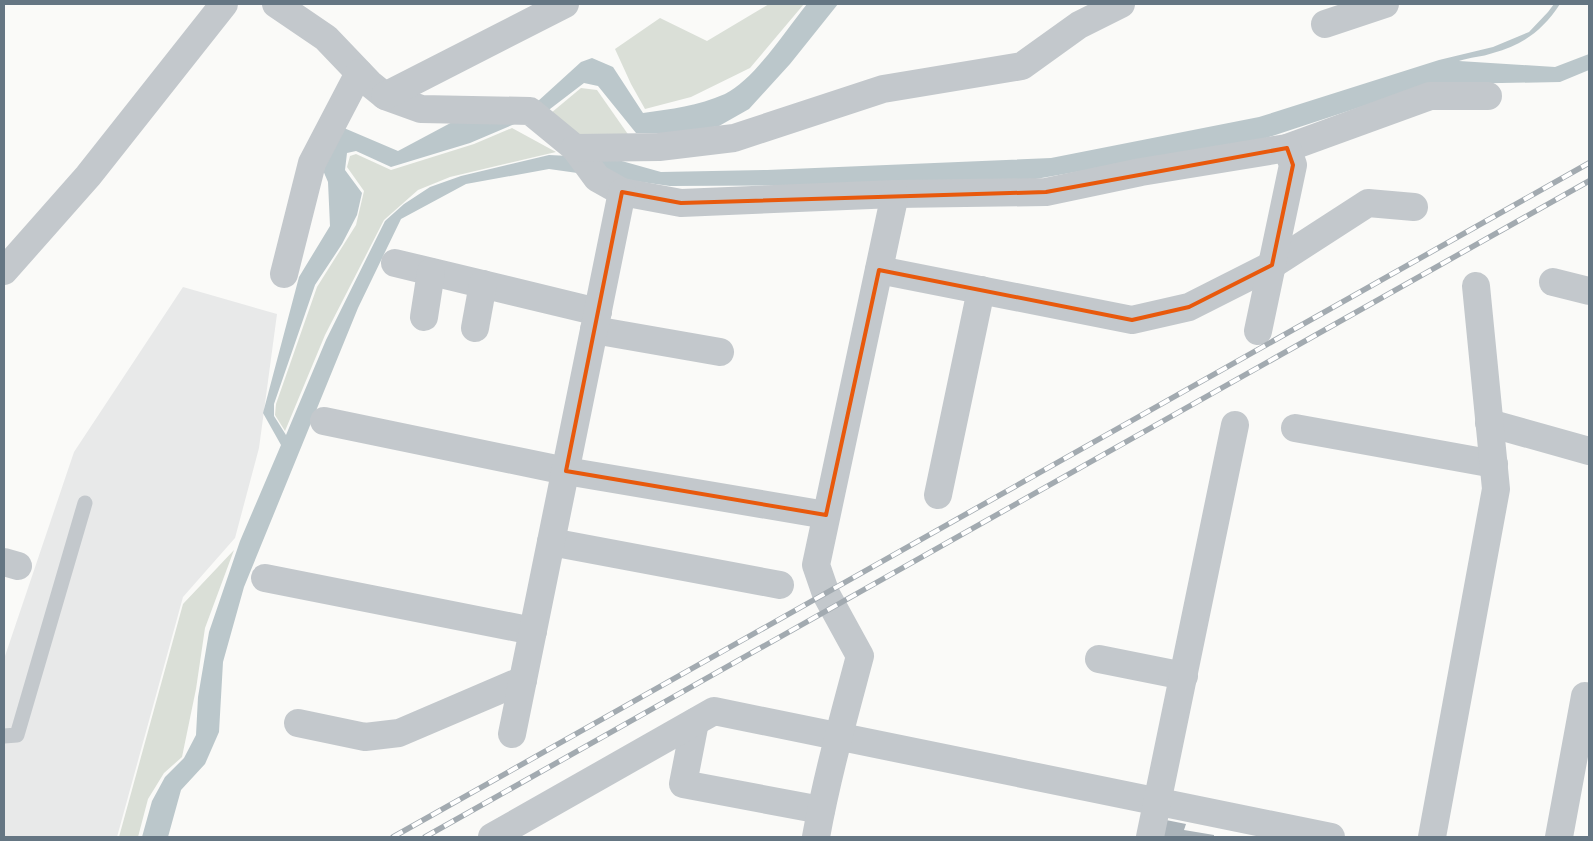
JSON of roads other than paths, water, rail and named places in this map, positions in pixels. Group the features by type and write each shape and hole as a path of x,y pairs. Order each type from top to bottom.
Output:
{"street":[{"path":"4,271 88,176 224,4"},
{"path":"276,4 326,38 368,83 385,96 421,109 530,111 575,148 597,178 622,192 681,203 895,194 1046,192 1141,172 1287,148 1430,96 1488,96"},
{"path":"385,96 565,4"},
{"path":"575,148 659,147 734,138 883,89 1022,66 1079,24 1121,4"},
{"path":"1325,24 1385,4"},
{"path":"284,274 312,163 359,72"},
{"path":"1258,331 1293,165 1287,148"},
{"path":"512,734 622,192"},
{"path":"816,837 838,737 860,656 826,594 816,565 895,194"},
{"path":"879,270 1132,320 1190,307 1272,265 1368,202 1414,207"},
{"path":"395,262 483,284 596,321 720,352"},
{"path":"424,317 431,272"},
{"path":"1553,282 1589,291"},
{"path":"475,328 483,284"},
{"path":"1432,837 1496,489 1476,286"},
{"path":"938,495 981,290"},
{"path":"324,421 566,471 826,515"},
{"path":"1490,423 1589,451"},
{"path":"1150,837 1235,425"},
{"path":"1295,428 1494,464"},
{"path":"551,542 780,585"},
{"path":"265,578 533,631"},
{"path":"1099,659 1184,676"},
{"path":"298,723 365,736 399,733 523,680"},
{"path":"1559,837 1585,696"},
{"path":"492,837 714,711 1158,801 1286,833 1331,837"},
{"path":"695,722 683,784 821,810"}],"lane":[{"path":"4,736 16,735 85,503"}],"railway":[{"path":"393,837 1589,163"},
{"path":"425,837 1589,181"}]}
